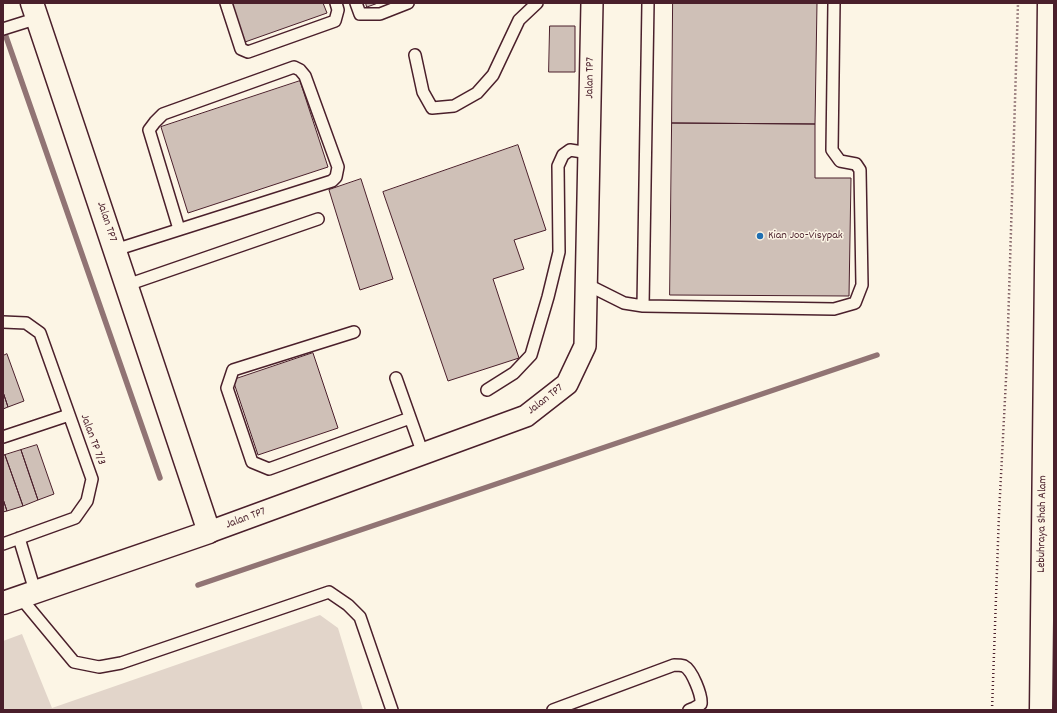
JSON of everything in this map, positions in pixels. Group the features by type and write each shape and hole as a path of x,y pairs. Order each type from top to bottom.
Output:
{"main road":[{"name":"Lebuhraya Shah Alam","path":"1041,710 1049,3"},
{"name":"Jalan TP7","path":"19,597 210,532 115,250 32,14"}],"street":[{"name":"Jalan TP7","path":"210,532 526,416 567,384 584,346 592,3"}],"lane":[{"path":"226,3 241,49 248,52 335,21 338,10 336,3"},
{"path":"356,3 360,14 380,14 408,3"},
{"path":"415,55 423,92 432,108 454,106 477,93 493,75 519,20 537,3"},
{"path":"643,306 648,3"},
{"path":"586,284 624,303 643,306 834,309 855,303 862,285 860,170 856,164 840,161 832,150 834,3"},
{"path":"3,29 32,14"},
{"path":"115,250 332,181 336,177 338,167 305,76 300,70 294,67 163,114 155,122 150,130 179,229"},
{"path":"488,390 514,373 531,355 548,297 558,252 558,166 563,155 570,150 589,153"},
{"path":"127,285 318,219"},
{"name":"Jalan TP 7/3","path":"3,544 75,518 87,501 92,479 40,332 26,323 4,321"},
{"path":"354,332 233,370 227,388 252,462 269,469 410,418"},
{"path":"396,378 423,454"},
{"path":"3,437 69,415"},
{"path":"19,538 19,597 74,662 98,667 121,663 329,592 348,604 360,616 392,710"},
{"path":"553,710 674,665 685,666 690,671 702,700 702,707 689,710"}],"path":[{"path":"992,710 999,514 1007,352 1018,3"}],"shaded area":[{"path":"320,615 338,628 363,710 3,710 3,641 22,634 52,708"}],"building":[{"path":"232,3 323,3 327,13 245,42"},
{"path":"366,3 378,3 367,7"},
{"path":"673,3 817,3 815,124 672,123"},
{"path":"550,26 575,26 575,72 549,72"},
{"path":"300,81 328,167 188,213 161,127"},
{"name":"Kian Joo-Visypak","path":"672,123 815,124 815,178 851,178 849,296 670,295"},
{"path":"518,145 546,230 514,240 524,269 493,279 519,358 448,381 383,192"},
{"path":"361,179 393,279 360,290 329,190"},
{"path":"313,353 338,428 258,455 233,380"},
{"path":"7,354 24,401 8,407 3,392 3,356"},
{"path":"3,392 8,407 3,409"},
{"path":"37,445 54,494 38,500 21,450"},
{"path":"21,450 38,500 23,506 5,455"},
{"path":"5,455 23,506 7,511 3,499 3,456"},
{"path":"3,499 7,511 3,512"}],"waterway":[{"path":"3,28 160,478"},
{"path":"198,585 877,355"}],"place":[{"name":"Kian Joo-Visypak","path":"760,236"}]}
